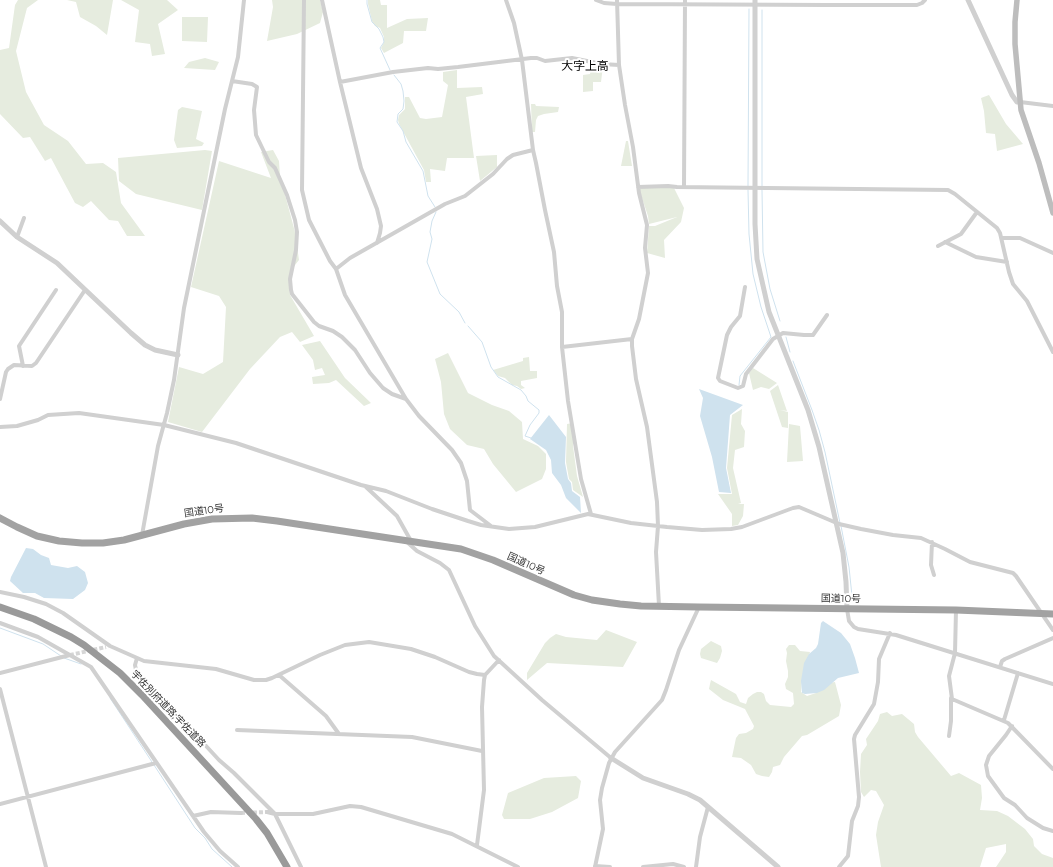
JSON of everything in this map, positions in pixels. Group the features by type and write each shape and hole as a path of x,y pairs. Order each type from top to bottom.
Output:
{"highway":[{"name":"国道10号","path":"0,518 37,536 70,542 108,542 142,536 184,524 212,519 241,518 277,521 452,547 486,557 559,589 582,597 620,604 699,607 956,610 1053,614"},
{"name":"宇佐別府道路;宇佐道路","path":"0,608 34,619 71,637 120,673 153,706 256,819 267,833 287,867"}],"main road":[{"path":"1018,0 1015,22 1015,44 1020,102 1023,118 1039,163 1053,213"}],"street":[{"path":"142,536 158,446 164,425 178,355 184,308 240,43 244,0"},
{"path":"304,0 302,190 309,220 330,261 336,269 345,295 406,399 419,416 452,450 461,463 467,481 470,510 491,526"},
{"path":"322,0 361,168 381,226 377,243"},
{"path":"506,0 514,23 522,60 533,150 554,252 557,286 562,312 562,347 568,401 581,479 591,514"},
{"path":"596,0 604,4 617,2 755,2 917,5 925,0"},
{"path":"968,0 1012,95 1017,102 1053,106"},
{"path":"617,2 619,65 633,147 638,187 647,225 645,248 648,273 639,320 632,339 633,362 647,427 657,502 658,526 656,552 659,606"},
{"path":"684,187 685,2"},
{"path":"755,2 755,224 757,259 766,302 808,410 839,523 848,619 856,628 890,633 1053,684"},
{"path":"340,82 393,72 428,68 451,68 537,58 544,61 572,58 602,64 619,65"},
{"path":"232,81 252,84 257,87 254,110 256,135 269,162 276,168 295,220 297,232 296,250 290,279 292,294 314,322 319,326 333,331 346,340 383,388 392,394 406,399"},
{"path":"336,269 350,258 445,204 465,196 493,174 507,159 513,155 533,150"},
{"path":"638,187 668,186 945,190 955,194 997,228 1002,238 1013,284 1027,301 1053,352"},
{"path":"938,246 961,234 977,212"},
{"path":"17,237 24,218"},
{"path":"0,221 17,237 57,263 145,345 155,350 178,355"},
{"path":"1002,238 1020,238 1053,253"},
{"path":"945,242 976,257 1007,262"},
{"path":"745,287 740,316 731,327 727,335 718,380 738,388 743,386 746,374 778,336 783,333 813,335 827,315"},
{"path":"23,366 19,346 56,290"},
{"path":"0,398 8,369 14,365 32,366 36,363 85,290"},
{"path":"562,347 632,339"},
{"path":"0,427 17,426 38,420 48,415 79,413 164,425 236,443 366,486 386,491 425,507 468,521 509,529 525,529 548,525 588,514 658,526 702,530 731,529 742,527 799,507 839,523 871,532 893,536 916,537 932,542 970,562 1013,573 1053,630"},
{"path":"366,486 397,516 408,540 417,551 440,563 449,570 480,636 494,656 542,700 611,758 643,778 692,796 708,807 778,867"},
{"path":"932,542 931,565 934,576"},
{"path":"0,592 24,597 46,604 63,613 108,647 137,658 149,662 228,671 254,680 266,680 279,675 332,650 369,642 412,649 469,672 485,675"},
{"path":"610,867 595,866 603,829 600,800 611,758 619,747 662,700 678,650 699,607"},
{"path":"949,736 951,698 949,674 955,653 956,610"},
{"path":"0,623 38,637 93,668 193,816 212,842 231,862 238,867"},
{"path":"839,867 848,856 852,821 858,806 859,797 854,740 855,735 874,704 878,682 879,659 890,633"},
{"path":"1000,667 1002,661 1005,659 1053,638"},
{"path":"0,673 70,655"},
{"path":"137,658 135,665 136,670 219,760 275,814 302,867"},
{"path":"477,846 484,790 482,696 485,675 499,660"},
{"path":"1004,720 1018,673"},
{"path":"279,675 326,716 340,734"},
{"path":"0,689 46,867"},
{"path":"951,698 1004,720 1012,726 1053,770"},
{"path":"1012,726 989,756 986,768 988,776 1004,798 1016,806 1026,818 1053,831"},
{"path":"237,730 412,736 482,751"},
{"path":"0,804 156,763"},
{"path":"267,812 275,814 313,814 345,806 361,807 452,834 518,867"},
{"path":"696,867 700,837 708,807"},
{"path":"193,816 211,812 240,813"},
{"path":"644,867 673,864 684,867"}],"shaded area":[{"path":"18,0 38,0 27,8 16,51 26,92 44,125 68,141 86,164 103,163 116,172 121,203 145,236 127,236 118,221 109,220 91,201 83,207 75,203 51,158 45,161 30,137 23,138 0,114 0,50 9,48 15,5"},
{"path":"67,0 113,0 107,35 96,26 80,17 76,2"},
{"path":"121,0 167,0 178,10 158,24 165,54 152,56 150,44 135,42 139,10"},
{"path":"272,0 320,0 323,12 320,23 297,34 267,41 273,7"},
{"path":"368,0 380,0 381,5 387,5 387,28 407,19 428,18 426,31 404,31 403,43 384,53 381,48 384,42 384,37 380,28 375,26 372,21"},
{"path":"182,17 208,17 207,42 182,41"},
{"path":"205,58 219,62 215,70 184,68 189,62"},
{"path":"592,65 603,66 601,82 593,82 593,91 583,92 583,75 590,74"},
{"path":"457,70 457,88 482,87 483,94 466,97 474,158 447,158 445,171 430,169 431,182 426,182 424,170 399,124 399,115 405,109 405,97 409,97 420,118 426,119 442,117 448,85 443,81 443,72"},
{"path":"989,95 1006,124 1023,144 997,151 995,134 986,133 981,98"},
{"path":"531,104 535,104 536,106 559,107 558,112 538,116 536,120 535,132 532,132"},
{"path":"182,107 202,111 196,139 204,143 202,146 177,148 174,140 178,110"},
{"path":"626,141 628,141 632,166 621,166"},
{"path":"205,150 212,151 202,210 136,194 119,181 118,158"},
{"path":"273,150 279,161 280,176 295,232 299,260 291,270 289,281 290,295 314,336 300,342 292,332 280,337 250,369 202,432 168,422 179,367 203,374 223,362 226,307 219,296 191,287 219,161 271,178 261,152"},
{"path":"497,155 497,167 480,181 476,156"},
{"path":"674,188 684,208 681,222 664,240 665,258 647,253 649,226 655,226 677,217 649,224 648,216 640,192 640,189"},
{"path":"320,341 345,378 371,403 364,406 336,380 329,383 313,384 312,377 325,375 322,368 315,370 313,360 302,345"},
{"path":"448,353 468,393 492,405 509,411 522,422 523,439 538,446 546,454 546,469 542,479 516,492 493,464 484,449 467,445 450,429 444,414 441,382 435,359"},
{"path":"529,357 530,371 537,371 537,378 521,381 521,385 525,388 521,389 512,385 505,378 498,376 493,370 523,361 523,358"},
{"path":"753,368 777,383 769,389 761,387 753,390 749,373"},
{"path":"778,385 787,411 780,410 788,412 788,428 782,427 770,391"},
{"path":"742,409 741,424 745,431 744,447 735,450 733,468 741,503 738,504 744,504 743,516 738,525 732,526 732,514 718,494 732,494 727,468 732,415"},
{"path":"573,423 573,446 577,476 583,497 573,490 572,482 569,479 566,462 567,424"},
{"path":"789,424 800,426 803,461 787,462"},
{"path":"606,630 637,642 623,667 547,663 527,680 527,673 545,643 556,634 566,637 597,640"},
{"path":"711,641 721,646 722,651 717,663 701,658 701,649"},
{"path":"789,645 795,645 800,651 810,652 802,680 801,692 807,696 816,693 829,683 835,682 841,705 839,716 807,735 802,736 784,757 780,765 773,767 769,777 762,776 756,774 751,765 741,758 732,757 736,738 739,734 746,733 753,729 754,726 745,709 723,700 709,689 710,684 711,680 736,694 740,702 746,704 748,698 753,694 761,692 764,694 766,701 770,705 791,707 794,704 793,693 786,689 785,684 788,677 786,649"},
{"path":"887,712 892,716 902,714 914,724 915,732 918,737 951,776 959,773 981,785 982,798 980,810 997,811 1008,816 1025,829 1033,839 1034,846 1042,854 1053,858 1053,867 996,867 1006,852 1006,844 986,848 980,867 881,867 876,835 878,822 884,805 876,791 871,790 864,797 861,792 860,772 861,754 867,745 866,739 878,721 880,714"},
{"path":"576,776 581,781 578,798 552,812 530,819 504,819 502,815 508,793 544,778"}],"water":[{"path":"699,389 743,405 730,415 726,468 731,493 719,492 712,457 700,416 703,398"},
{"path":"549,415 566,437 565,463 568,479 571,483 572,491 580,497 581,513 566,498 561,485 552,473 551,460 546,450 530,439"},
{"path":"26,548 33,549 41,555 49,558 51,565 68,568 77,566 85,572 88,583 85,590 73,599 44,598 35,593 23,593 10,581"},
{"path":"823,621 841,633 850,644 859,673 838,678 824,690 817,693 805,694 802,693 801,681 804,663 809,654 818,644 821,623"}],"waterway":[{"path":"367,0 372,22 379,29 383,37 384,42 380,48 390,70"},
{"path":"748,187 749,9"},
{"path":"762,10 762,187"},
{"path":"394,75 401,84 404,101 403,109 398,114 397,122 403,131 406,142 423,171 428,196 435,207"},
{"path":"739,385 740,376 771,337 761,307 753,274 749,234 748,190"},
{"path":"762,190 763,252 770,289 780,321"},
{"path":"436,212 432,221 430,232 432,239 427,262 440,294 459,312 465,323"},
{"path":"468,326 482,342 491,367 498,377 521,390 528,401 539,410 539,413 530,425 525,436 531,438"},
{"path":"786,337 790,352"},
{"path":"793,361 819,430 840,523"},
{"path":"841,526 849,567 852,596"},
{"path":"0,628 43,644 61,656"},
{"path":"64,658 81,664"},
{"path":"110,698 152,762"},
{"path":"154,765 195,828 205,838 212,849 232,867"}],"tunnel":[{"path":"70,655 106,647"},
{"path":"241,813 267,812"}],"district":[{"name":"大字上高","path":"585,66"}]}
